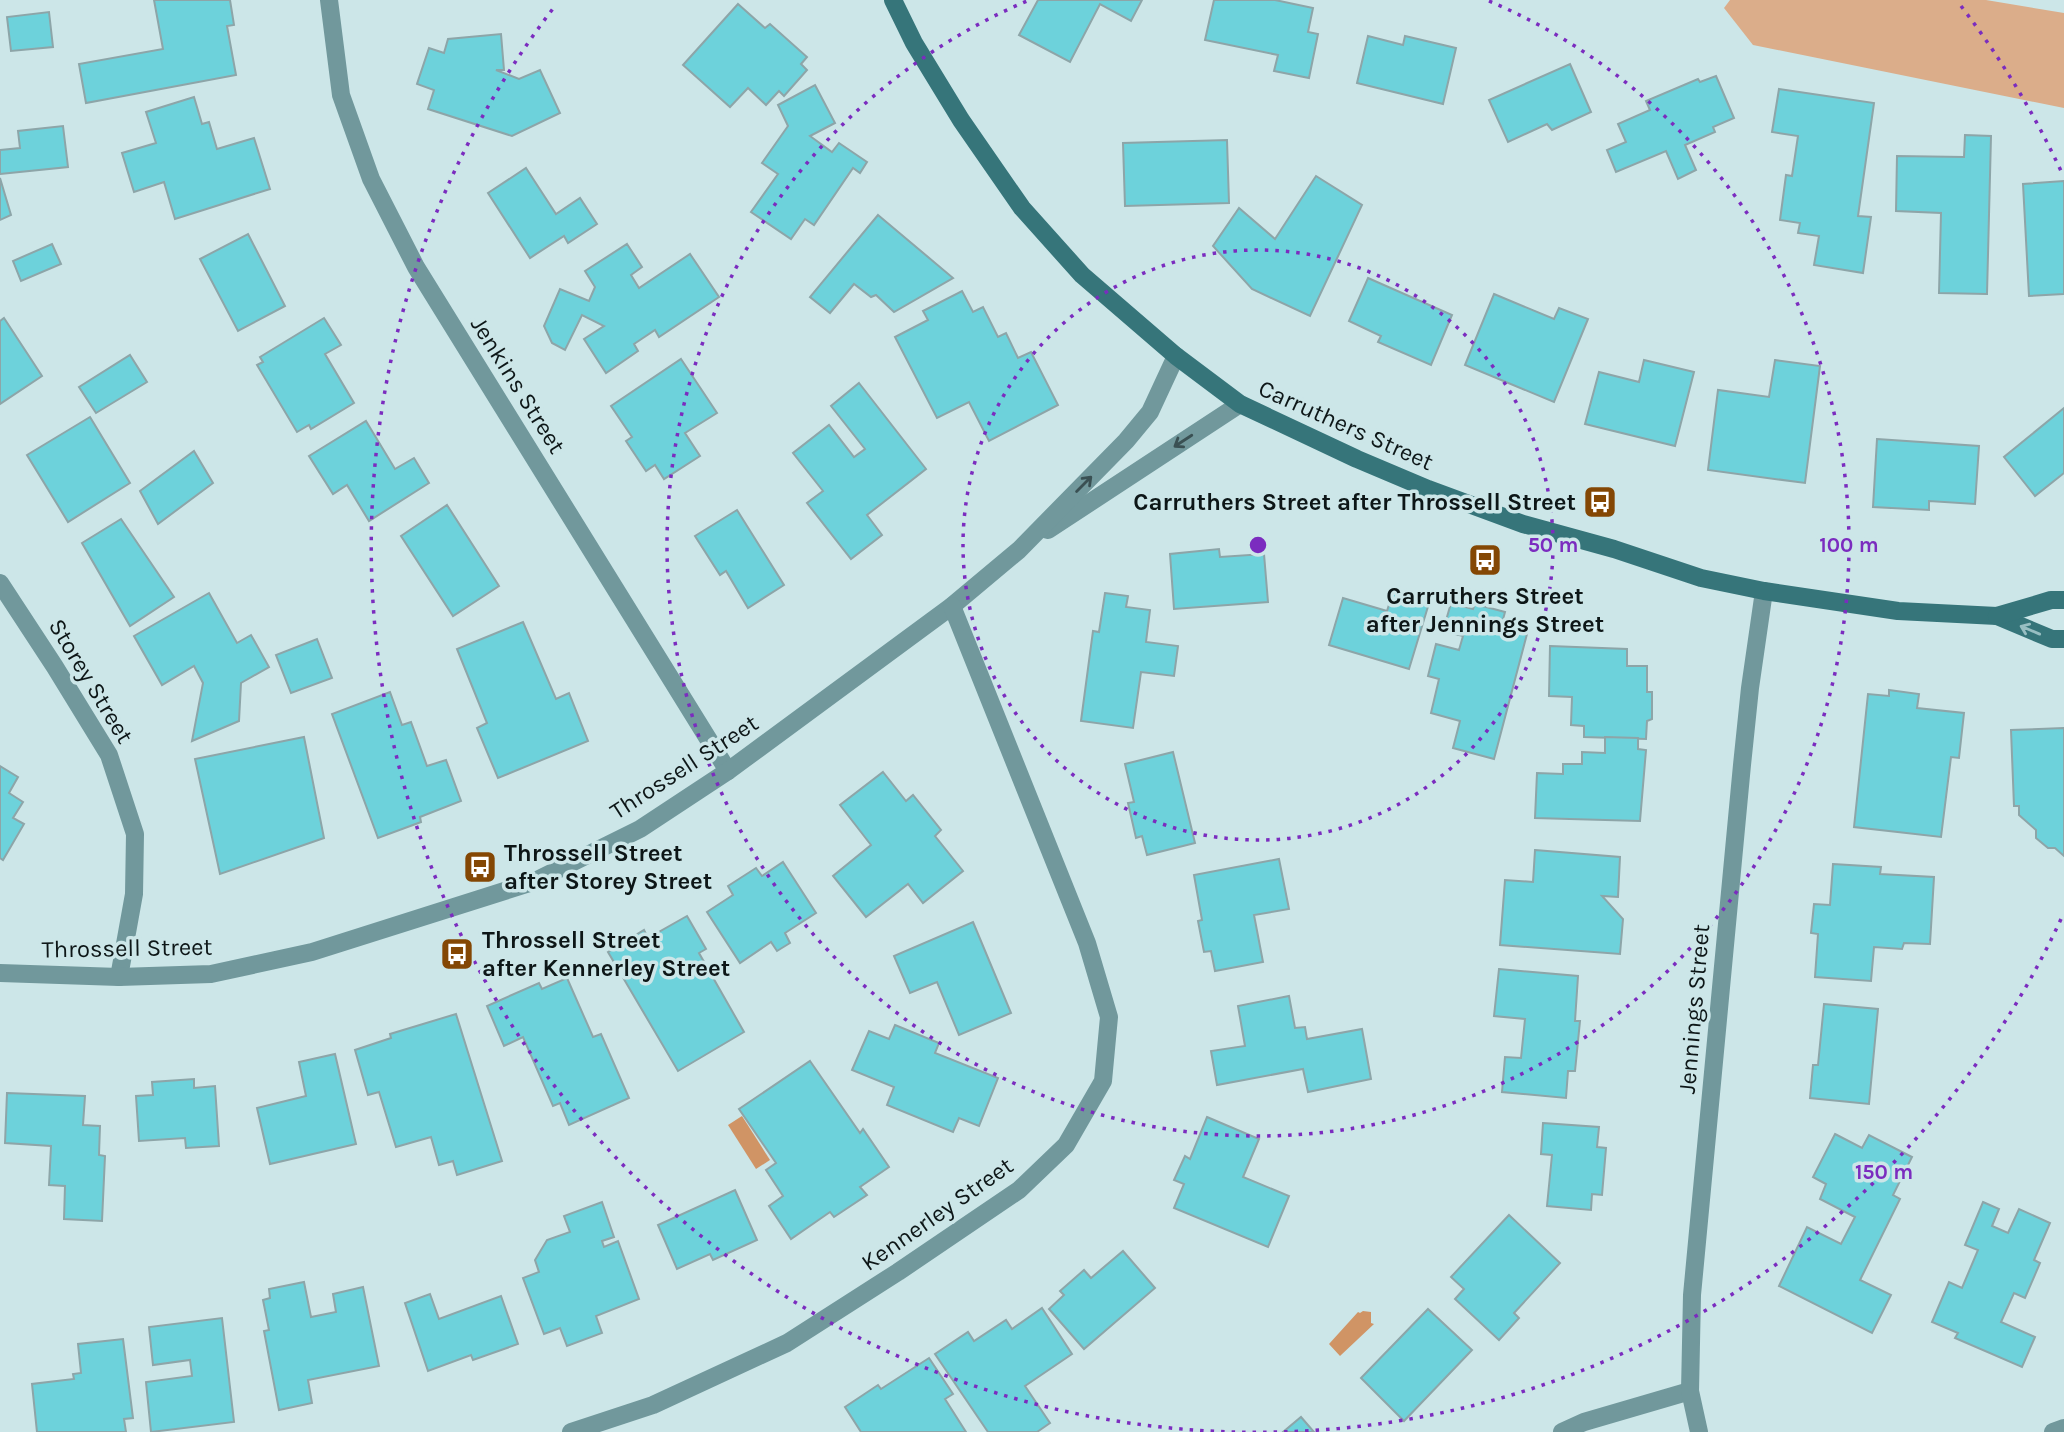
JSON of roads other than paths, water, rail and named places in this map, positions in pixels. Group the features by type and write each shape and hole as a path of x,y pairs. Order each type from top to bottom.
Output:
{"main road":[{"name":"Carruthers Street","path":"893,0 914,43 954,110 1022,208 1082,275 1176,356 1240,404 1357,459 1523,524 1614,549 1701,578 1764,591 1898,611 1997,616 2051,600 2064,600"},
{"name":"Carruthers Street","path":"1997,616 2052,639 2064,639"}],"street":[{"name":"Jenkins Street","path":"329,0 341,95 371,179 416,267 728,771"},
{"name":"Throssell Street","path":"0,973 119,976 211,974 312,953 521,887 640,829 728,771 952,606 1019,550 1126,441 1150,412 1176,356"},
{"name":"Throssell Street","path":"1019,550 1240,404"},
{"name":"Storey Street","path":"0,583 109,755 135,834 134,894 119,976"},
{"name":"Jennings Street","path":"1699,1432 1690,1391 1693,1281 1742,765 1764,591"},
{"name":"Kennerley Street","path":"571,1432 653,1405 787,1343 898,1272 1019,1190 1066,1145 1103,1081 1109,1017 1087,943 952,606"},
{"path":"1562,1432 1584,1422 1690,1391"},
{"path":"2053,1432 2064,1428"}],"place":[{"name":"Carruthers Street after Throssell Street","path":"1600,502"},
{"name":"Carruthers Street after Jennings Street","path":"1485,560"},
{"name":"Throssell Street after Storey Street","path":"480,867"},
{"name":"Throssell Street after Kennerley Street","path":"457,954"}]}
